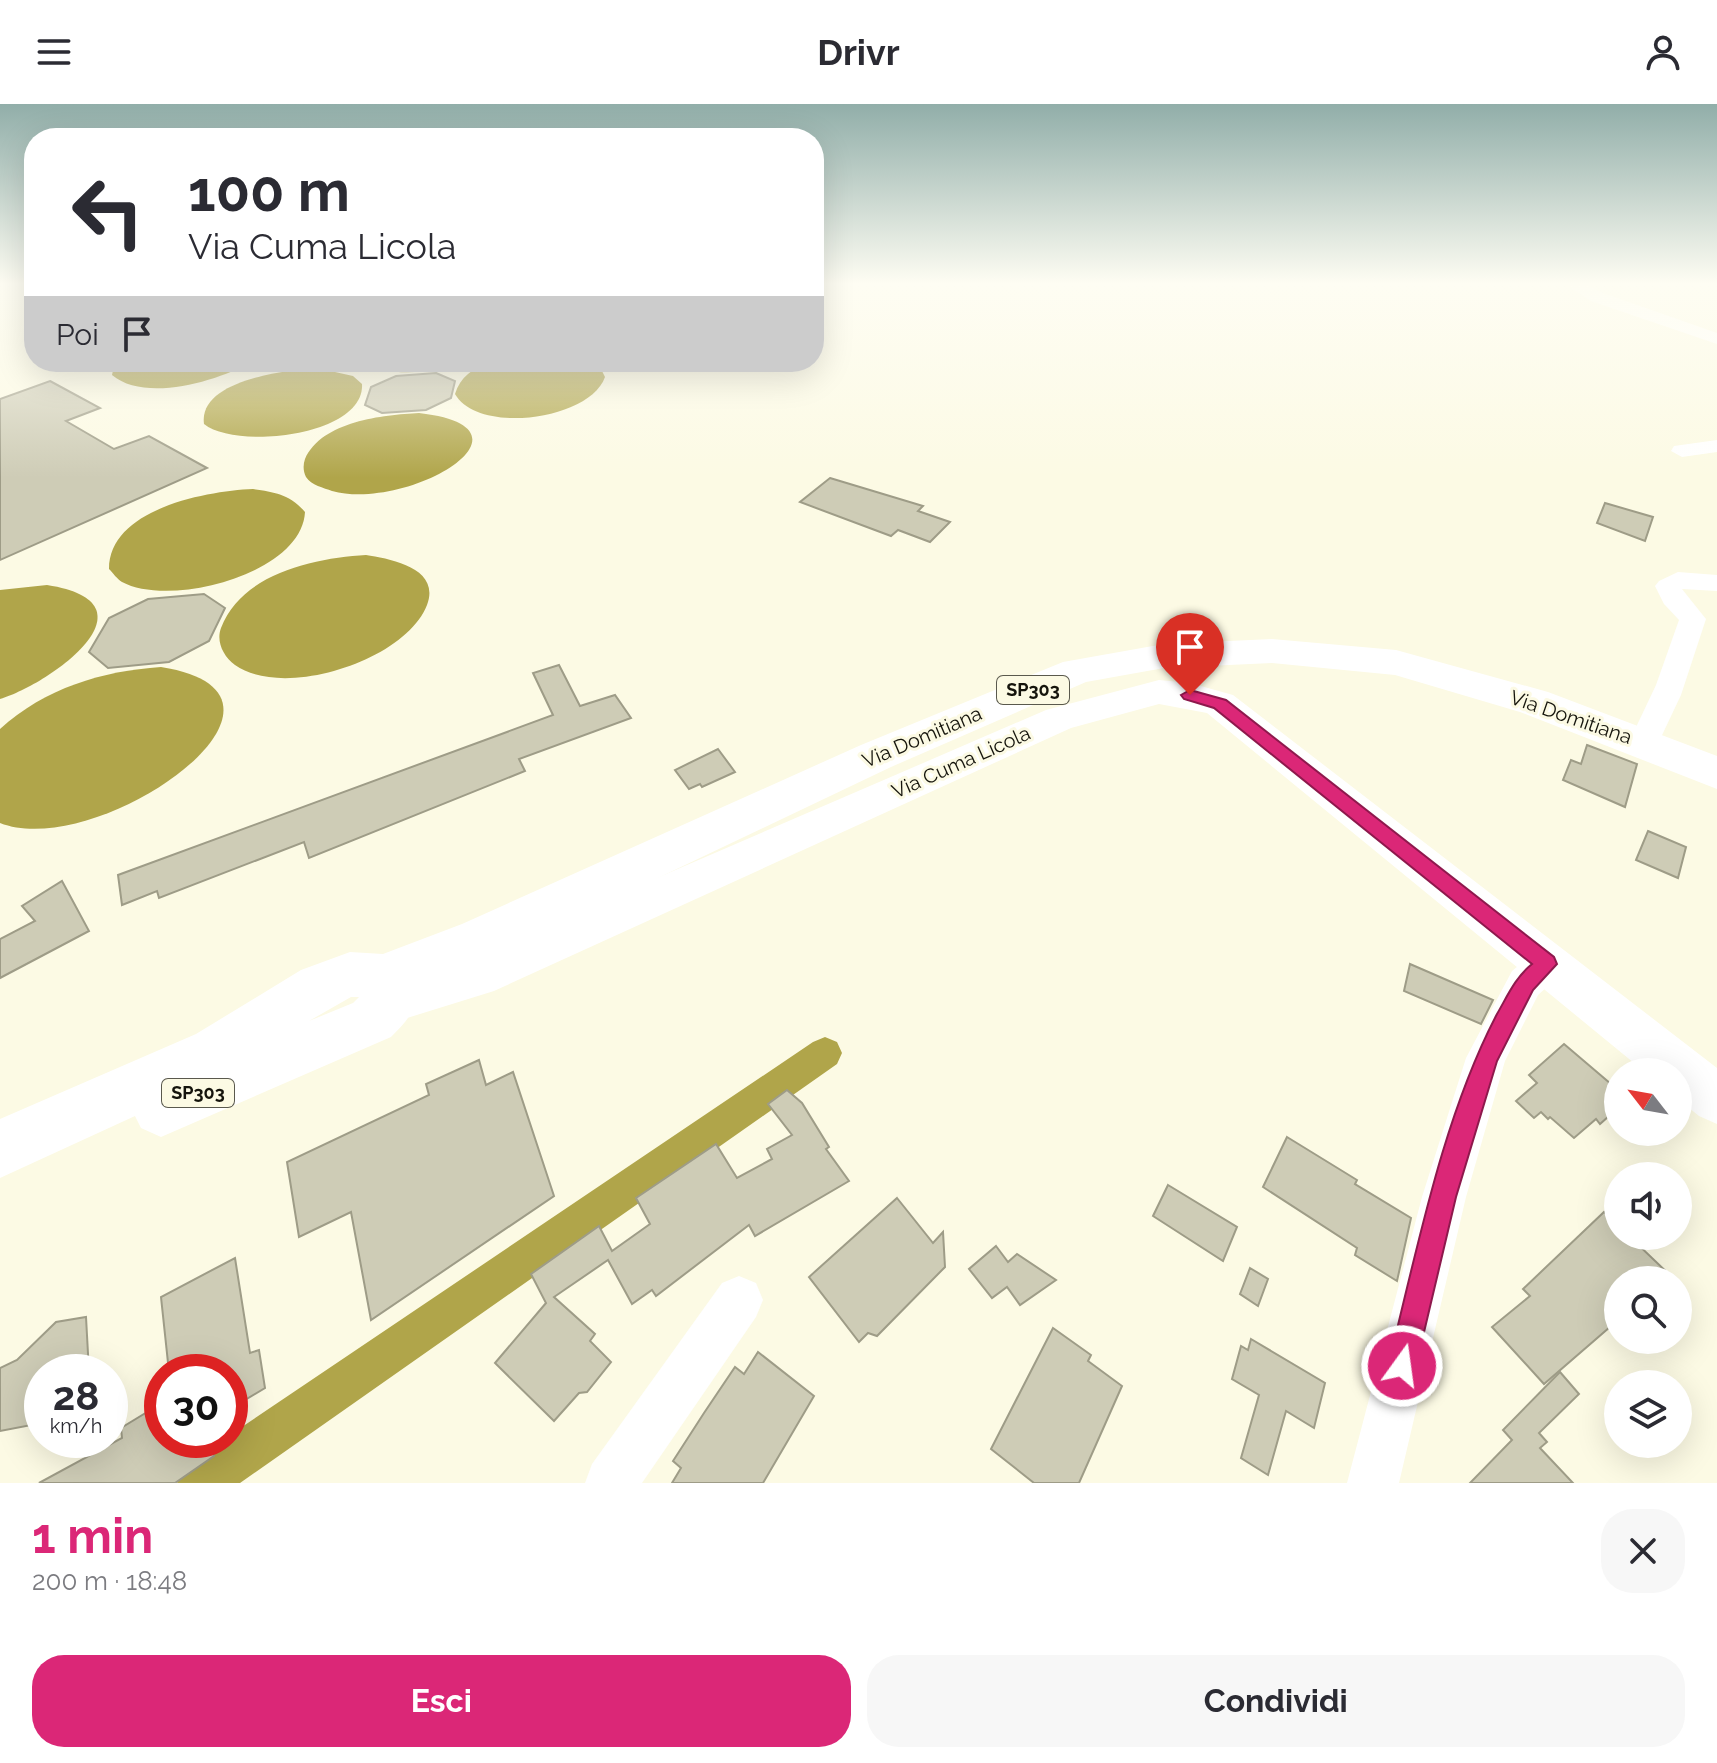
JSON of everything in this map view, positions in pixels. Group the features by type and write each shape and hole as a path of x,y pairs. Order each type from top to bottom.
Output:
{"main road":[{"name":"Via Domitiana","path":"0,1177 372,1020 388,990 480,939 876,756 1077,671 1164,656 1272,651 1396,663 1534,702 1644,742 1717,773"},
{"name":"Via Domitiana","path":"0,1149 215,1052 319,986 350,974 388,990"}],"street":[{"path":"1682,451 1717,446"},
{"path":"1644,742 1668,690 1682,638 1693,619 1673,598 1668,586 1678,580 1717,583"},
{"name":"Via Cuma Licola","path":"388,990 477,977 1059,719 1159,692 1190,695 1220,704 1717,1099"},
{"path":"1373,1483 1444,1197 1486,1058 1525,983 1547,964"},
{"path":"611,1483 739,1300"}],"shaded area":[{"path":"113,372 230,372 201,382 162,388 126,383 112,375"},
{"path":"335,372 353,376 362,384 357,402 343,416 296,433 243,436 220,432 204,424 206,409 215,397 229,387 266,375"},
{"path":"602,372 605,377 595,392 578,404 533,417 509,418 486,415 467,407 455,394 468,374"},
{"path":"419,413 456,422 471,434 469,450 453,466 427,480 396,490 363,494 332,491 306,477 305,459 313,446 339,428 372,418"},
{"path":"253,489 287,498 305,512 298,534 282,553 258,568 200,588 170,591 144,589 122,582 109,569 113,548 125,531 142,518 187,499"},
{"path":"366,555 400,563 420,574 427,582 427,605 415,625 395,642 342,669 312,676 283,678 256,675 235,665 227,657 220,643 221,628 231,609 245,594 282,572 303,565"},
{"path":"47,585 80,594 95,608 96,625 86,643 68,661 22,690 0,699 0,590"},
{"path":"161,667 208,683 223,709 213,739 183,770 140,798 91,819 42,829 0,823 0,729 36,703 75,684 117,673"}],"building":[{"path":"436,373 455,381 451,398 426,410 382,413 365,405 371,387 396,376"},
{"path":"50,381 100,408 66,421 114,449 149,436 207,468 0,560 0,399"},
{"path":"830,478 923,506 918,511 950,522 930,542 898,530 891,536 800,502"},
{"path":"1605,503 1653,517 1645,541 1597,523"},
{"path":"204,594 225,608 209,641 169,662 108,668 89,652 109,618 148,599"},
{"path":"559,665 580,706 615,695 631,718 519,759 525,771 309,858 304,842 159,898 157,891 122,905 118,875 553,715 533,673"},
{"path":"1587,745 1637,764 1625,807 1563,780 1571,760 1581,764"},
{"path":"718,749 735,772 702,787 700,784 689,789 675,770"},
{"path":"1648,831 1686,847 1678,878 1636,860"},
{"path":"62,881 89,931 0,978 0,939 35,921 22,906"},
{"path":"1410,964 1493,1000 1481,1024 1404,991"},
{"path":"1564,1044 1604,1078 1604,1120 1600,1124 1596,1119 1574,1138 1541,1112 1534,1118 1516,1101 1537,1083 1529,1075"},
{"path":"479,1060 486,1085 513,1072 554,1196 371,1320 351,1212 299,1237 287,1162 429,1095 426,1084"},
{"path":"787,1090 802,1103 829,1147 826,1149 849,1181 755,1236 749,1225 656,1296 652,1290 632,1304 608,1260 554,1297 595,1334 590,1341 611,1362 587,1392 579,1393 554,1421 495,1363 546,1303 531,1274 599,1226 612,1251 650,1224 636,1198 716,1144 737,1178 772,1159 767,1149 792,1135 768,1104"},
{"path":"1287,1137 1411,1218 1397,1281 1355,1255 1357,1248 1263,1187"},
{"path":"1168,1185 1237,1227 1223,1261 1153,1216"},
{"path":"897,1198 933,1243 943,1232 945,1267 877,1336 868,1333 859,1342 809,1277"},
{"path":"1604,1212 1604,1250 1644,1250 1660,1266 1604,1266 1604,1332 1544,1384 1492,1327 1530,1296 1523,1289"},
{"path":"996,1246 1008,1262 1017,1254 1056,1280 1020,1305 1007,1287 992,1298 969,1269"},
{"path":"235,1258 250,1353 259,1350 265,1388 248,1398 248,1354 167,1354 161,1297"},
{"path":"1250,1268 1268,1279 1258,1306 1240,1294"},
{"path":"86,1317 88,1354 24,1354 24,1426 0,1431 0,1368 17,1360 56,1322"},
{"path":"1053,1328 1091,1355 1088,1361 1122,1386 1079,1483 1034,1483 991,1449"},
{"path":"1251,1339 1325,1383 1314,1428 1286,1411 1268,1475 1241,1458 1259,1395 1232,1379 1241,1346 1248,1350"},
{"path":"758,1352 814,1396 763,1483 672,1483 681,1468 673,1461 704,1413 735,1367 744,1374"},
{"path":"1560,1372 1579,1394 1539,1433 1547,1442 1540,1448 1573,1483 1470,1483 1512,1440 1503,1430"},
{"path":"144,1414 144,1458 211,1458 175,1483 39,1483 85,1458 128,1458 128,1424"}],"waterway":[{"path":"200,1483 825,1053"}],"route":[{"path":"1190,695 1220,704 1547,964 1525,983 1486,1058 1444,1197 1402,1366"}]}
